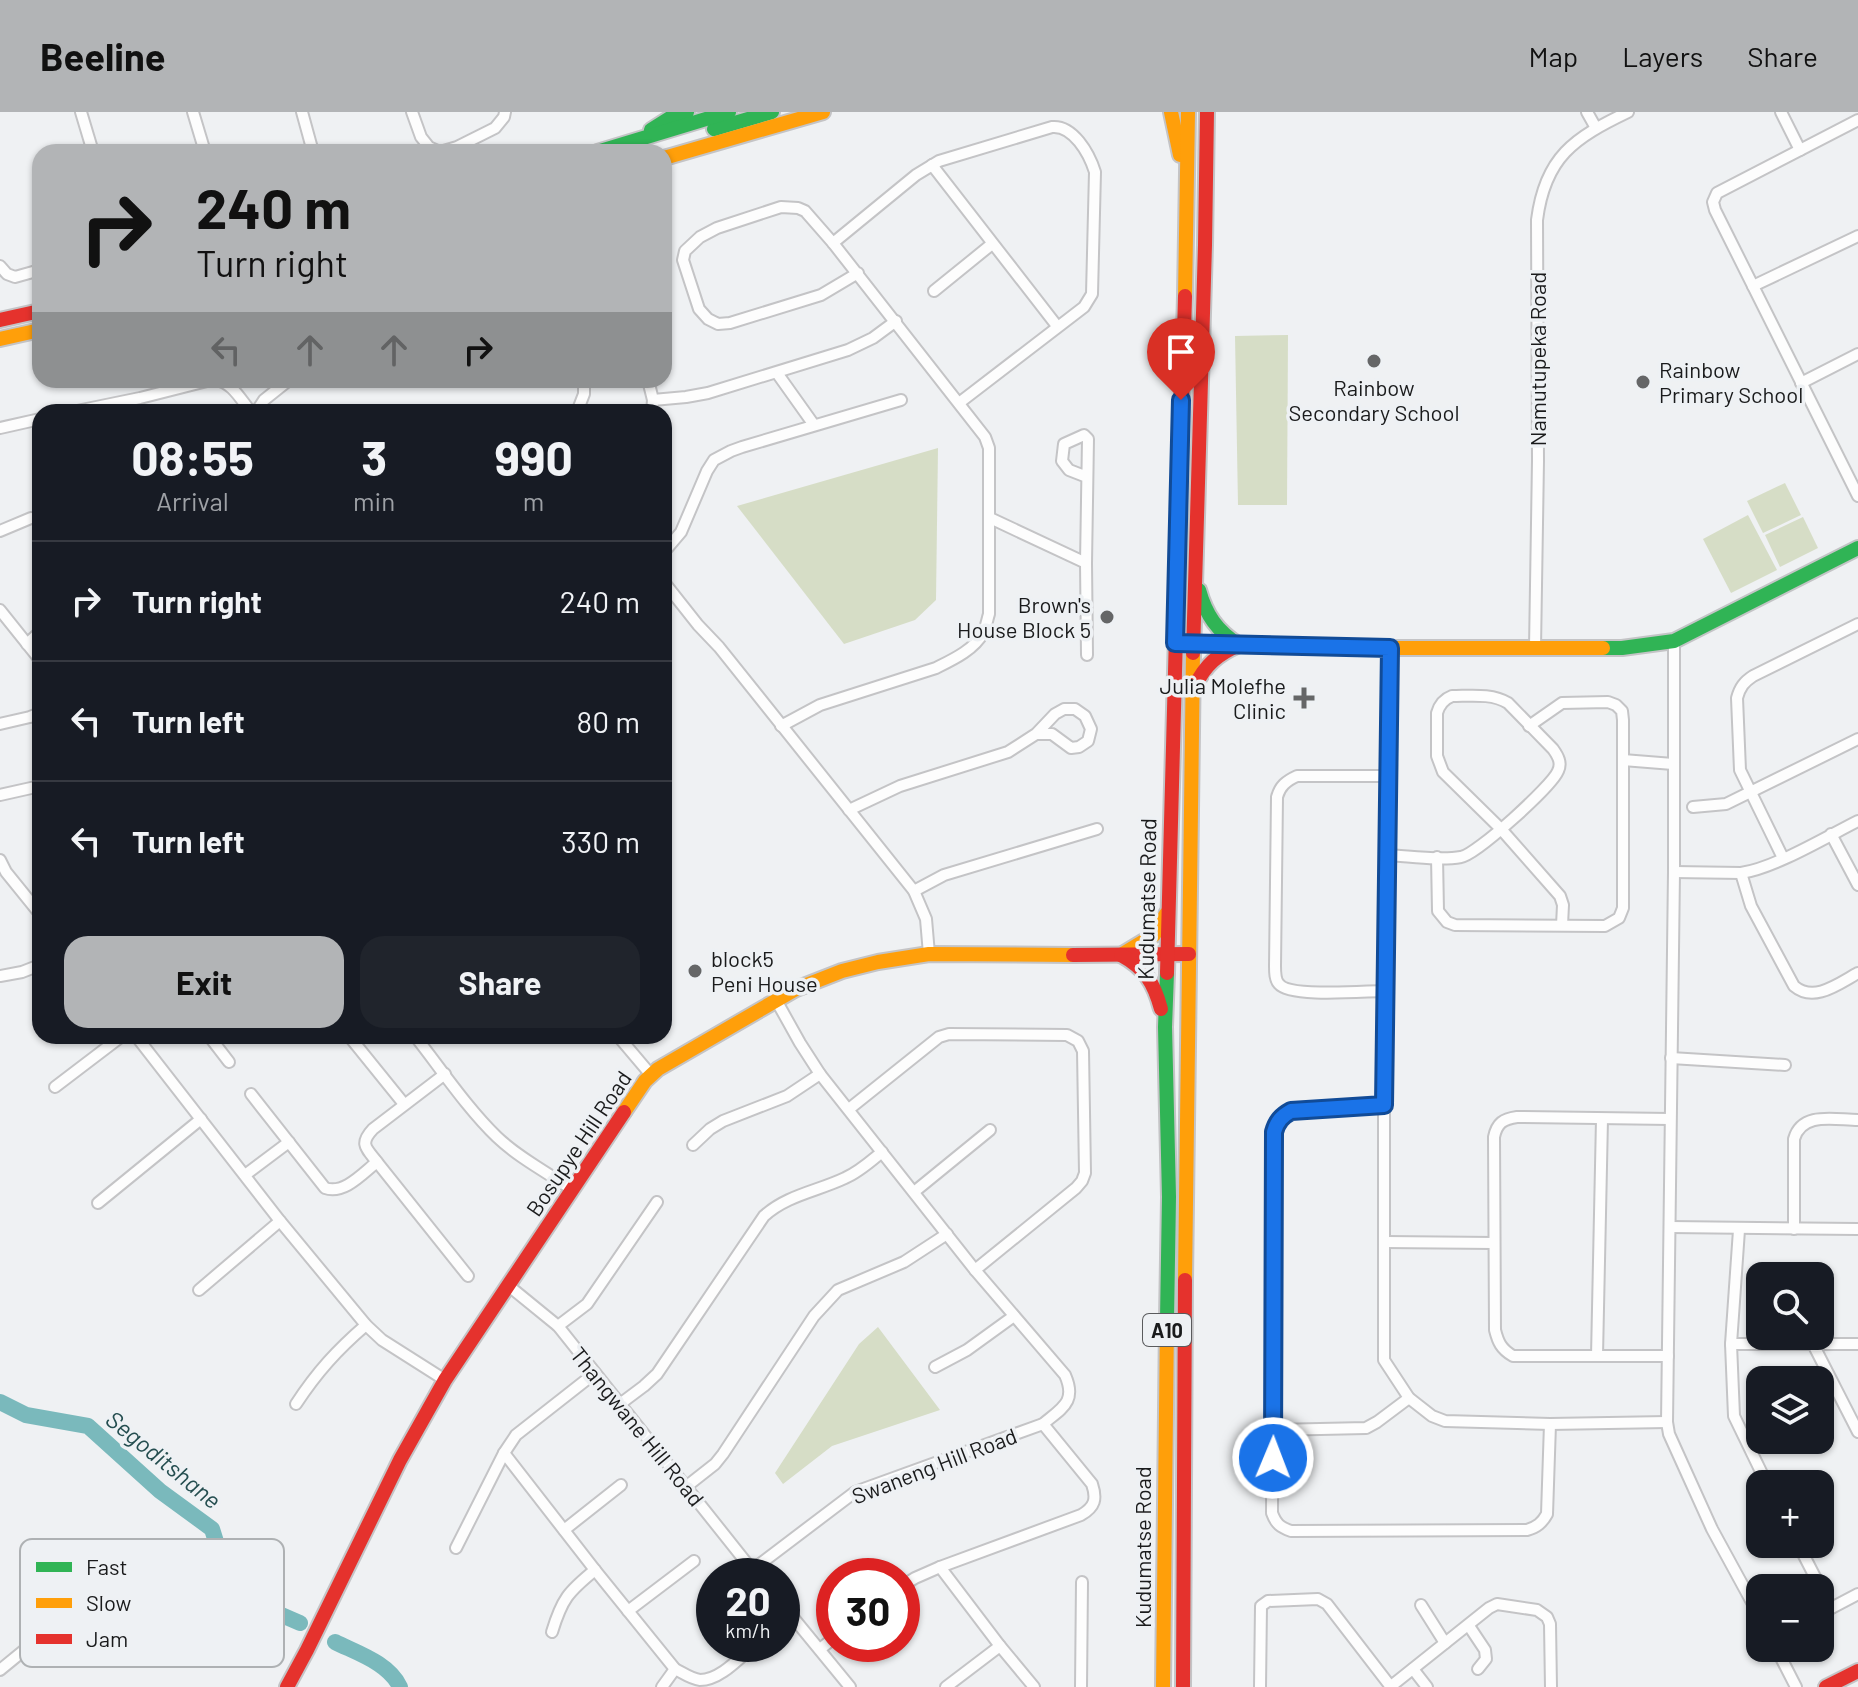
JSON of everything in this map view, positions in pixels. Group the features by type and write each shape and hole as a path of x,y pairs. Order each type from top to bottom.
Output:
{"main road":[{"path":"640,144 673,116 687,112"},
{"path":"643,144 729,112"},
{"path":"646,144 772,112"},
{"path":"672,156 823,112"},
{"path":"1171,112 1186,184"},
{"name":"Kudumatse Road","path":"1163,1687 1169,1197 1165,1027 1188,112"},
{"name":"Kudumatse Road","path":"1183,1687 1192,691 1207,113"},
{"path":"0,320 32,313"},
{"path":"0,339 32,332"},
{"path":"1175,643 1390,648 1622,648 1674,641 1858,548"},
{"path":"1195,569 1202,604 1210,621 1218,631 1239,645"},
{"path":"1192,691 1203,668 1211,660 1239,645"},
{"path":"1165,1027 1151,977 1121,955 1154,935 1167,911"},
{"name":"Bosupye Hill Road","path":"287,1687 400,1460 445,1380 658,1069 808,984 878,962 929,954 1189,954"},
{"path":"1826,1687 1858,1671"}],"street":[{"path":"81,112 91,144"},
{"path":"193,112 203,144"},
{"path":"302,112 311,144"},
{"path":"412,112 427,144"},
{"path":"463,144 495,128 505,112"},
{"path":"1587,112 1596,128"},
{"name":"Namutupeka Road","path":"1535,648 1537,220 1544,186 1559,158 1596,128 1628,112"},
{"path":"1781,112 1800,150"},
{"path":"1858,120 1717,193 1715,198 1715,210 1858,496"},
{"path":"833,243 916,175 944,159 1052,127 1062,126 1070,131 1091,159 1095,172 1092,294 1084,307 959,403"},
{"path":"672,161 693,151"},
{"path":"932,165 1057,326"},
{"path":"781,726 820,705 954,660 984,633 989,614 989,448 980,428 858,273 833,243 805,211 789,206 717,228 690,245 683,260 699,309 718,324 821,295 858,273"},
{"path":"1753,286 1858,236"},
{"path":"934,291 992,244"},
{"path":"4,270 15,277 32,272"},
{"path":"653,400 708,393 777,373 861,345 896,321"},
{"path":"1801,383 1858,354"},
{"path":"777,373 814,425"},
{"path":"111,404 182,388"},
{"path":"232,388 247,404"},
{"path":"261,404 279,388"},
{"path":"650,388 653,404"},
{"path":"672,543 681,532 714,460 731,451 901,400"},
{"path":"0,428 32,421"},
{"path":"1846,472 1858,467"},
{"path":"1087,477 1087,655"},
{"path":"0,531 31,518"},
{"path":"990,518 1086,563"},
{"path":"672,592 914,891 926,919 929,954"},
{"path":"1,612 32,650"},
{"path":"1783,858 1740,770 1739,690 1753,676 1858,624"},
{"path":"27,644 32,639"},
{"path":"1674,641 1667,1422 1669,1434 1712,1529 1746,1591"},
{"path":"1390,648 1384,1360 1409,1398 1432,1416 1445,1421 1550,1424 1667,1422"},
{"path":"1386,855 1464,857 1480,848 1501,829 1550,784 1560,768 1559,758 1508,703 1493,697 1446,698 1437,713 1437,756 1443,772 1501,829 1560,896 1562,925"},
{"path":"1437,857 1438,911 1447,922 1455,925 1605,926 1619,918 1623,908 1622,711 1608,702 1562,703 1529,726"},
{"path":"849,810 900,786 1008,752 1036,734 1064,709 1075,709 1085,716 1091,729 1088,741 1071,748 1052,734 1036,734"},
{"path":"0,724 32,716"},
{"path":"1693,807 1726,804 1858,739"},
{"path":"1623,760 1673,764"},
{"path":"1385,991 1302,993 1288,991 1279,985 1275,966 1277,797 1279,789 1297,776 1388,776"},
{"path":"0,795 32,788"},
{"path":"1674,872 1749,872 1858,821"},
{"path":"914,891 944,875 1097,829"},
{"path":"1831,834 1858,885"},
{"path":"0,860 3,873 32,905"},
{"path":"1741,873 1751,906 1794,986 1811,994 1822,992 1858,973"},
{"path":"0,976 32,968"},
{"path":"776,1000 820,1074 975,1270 1065,1375 1069,1384 1069,1399 1043,1424 1092,1484 1094,1504 1089,1511 920,1576"},
{"path":"849,1109 931,1042 949,1034 1067,1035 1078,1041 1083,1051 1085,1173 1082,1181 975,1270"},
{"path":"55,1087 111,1044"},
{"path":"142,1044 280,1221 366,1325 382,1340 445,1380"},
{"path":"215,1044 229,1062"},
{"path":"355,1044 404,1104"},
{"path":"421,1044 498,1139 573,1190"},
{"path":"625,1044 651,1075"},
{"path":"1671,1058 1785,1065"},
{"path":"445,1074 365,1137 365,1143 468,1276"},
{"path":"693,1145 723,1121 787,1096 820,1074"},
{"path":"251,1094 325,1188 333,1191 340,1189 377,1162"},
{"path":"1384,1105 1291,1111 1283,1115 1274,1132 1272,1513 1276,1523 1291,1531 1536,1528 1547,1514 1550,1424"},
{"path":"1668,1356 1513,1356 1504,1350 1495,1330 1494,1137 1496,1128 1507,1118 1670,1119"},
{"path":"98,1203 201,1119"},
{"path":"1597,1356 1602,1119"},
{"path":"1794,1229 1796,1133 1805,1122 1813,1119 1858,1120"},
{"path":"914,1192 990,1130"},
{"path":"245,1175 289,1142"},
{"path":"620,1404 657,1374 764,1216 791,1198 846,1178 882,1152"},
{"path":"558,1326 587,1304 657,1202"},
{"path":"199,1290 280,1221"},
{"path":"1670,1227 1858,1229"},
{"path":"1739,1230 1731,1344 1734,1416 1760,1470"},
{"path":"687,1486 723,1454 814,1316 833,1294 904,1262 947,1234"},
{"path":"1385,1242 1494,1243"},
{"name":"Thangwane Hill Road","path":"509,1286 558,1326 742,1558"},
{"path":"935,1367 967,1350 1014,1316"},
{"path":"296,1404 325,1362 366,1325"},
{"path":"1731,1344 1746,1344"},
{"path":"1834,1344 1858,1344"},
{"path":"1816,1350 1858,1432"},
{"path":"456,1548 516,1435 595,1373"},
{"path":"1274,1430 1366,1428 1409,1398"},
{"name":"Swaneng Hill Road","path":"773,1558 855,1492 1043,1424"},
{"path":"504,1453 675,1669 699,1680 720,1673 734,1662"},
{"path":"564,1530 621,1485"},
{"path":"628,1611 694,1561"},
{"path":"940,1567 1034,1687"},
{"path":"552,1632 565,1597 595,1570"},
{"path":"1081,1687 1082,1582"},
{"path":"1834,1606 1858,1594"},
{"path":"1260,1687 1261,1606 1268,1601 1318,1599 1327,1604 1391,1687 1489,1608 1497,1604 1537,1610 1550,1624 1551,1687"},
{"path":"1421,1605 1445,1643"},
{"path":"800,1625 816,1644"},
{"path":"1469,1626 1485,1650 1486,1659 1478,1669"},
{"path":"946,1687 1000,1646"},
{"path":"0,1670 20,1654"},
{"path":"831,1662 850,1687"},
{"path":"1783,1662 1796,1687"},
{"path":"662,1687 675,1669"},
{"path":"1413,1669 1427,1687"}],"green space":[{"path":"1288,335 1287,505 1238,505 1235,336"},
{"path":"938,448 936,600 915,620 844,644 737,506"},
{"path":"1785,483 1801,515 1763,533 1747,501"},
{"path":"1748,515 1777,570 1731,593 1703,539"},
{"path":"1803,517 1818,548 1780,567 1765,535"},
{"path":"878,1327 940,1410 832,1446 783,1484 775,1473 859,1344"}],"waterway":[{"name":"Segoditshane","path":"0,1402 26,1415 88,1426 160,1491 212,1529 215,1539"},
{"name":"Segoditshane","path":"284,1616 300,1623"},
{"name":"Segoditshane","path":"335,1642 380,1665 400,1687"}],"traffic: fast":[{"path":"651,130 673,116 687,112"},
{"path":"623,144 729,112"},
{"path":"714,129 772,112"},
{"path":"1603,648 1674,641 1858,548"},
{"path":"1199,590 1213,622 1239,645"},
{"path":"1167,973 1167,1320"}],"traffic: slow":[{"path":"672,156 823,112"},
{"path":"1171,112 1180,155"},
{"path":"1185,296 1188,112"},
{"path":"0,339 32,332"},
{"path":"1181,643 1390,648 1603,648"},
{"path":"1185,1280 1193,653"},
{"path":"1121,955 1154,935 1166,914"},
{"path":"624,1112 645,1081 658,1069 796,989 842,971 929,954 1073,955"},
{"path":"1163,1687 1167,1320"}],"traffic: jam":[{"path":"1193,653 1207,112"},
{"path":"1167,973 1185,296"},
{"path":"0,320 32,313"},
{"path":"1195,686 1213,661 1239,645"},
{"path":"1073,955 1189,954"},
{"path":"1121,955 1147,977 1161,1009"},
{"path":"287,1687 400,1460 445,1380 624,1112"},
{"path":"1183,1687 1185,1280"},
{"path":"1826,1687 1858,1671"}],"place":[{"name":"Rainbow Secondary School","path":"1374,361"},
{"name":"Rainbow Primary School","path":"1643,382"},
{"name":"Brown's House Block 5","path":"1107,617"},
{"name":"Julia Molefhe Clinic","path":"1304,698"},
{"name":"block5 Peni House","path":"695,971"}],"route":[{"path":"1181,400 1175,643 1390,648 1384,1105 1291,1111 1283,1115 1276,1125 1273,1458"}]}
